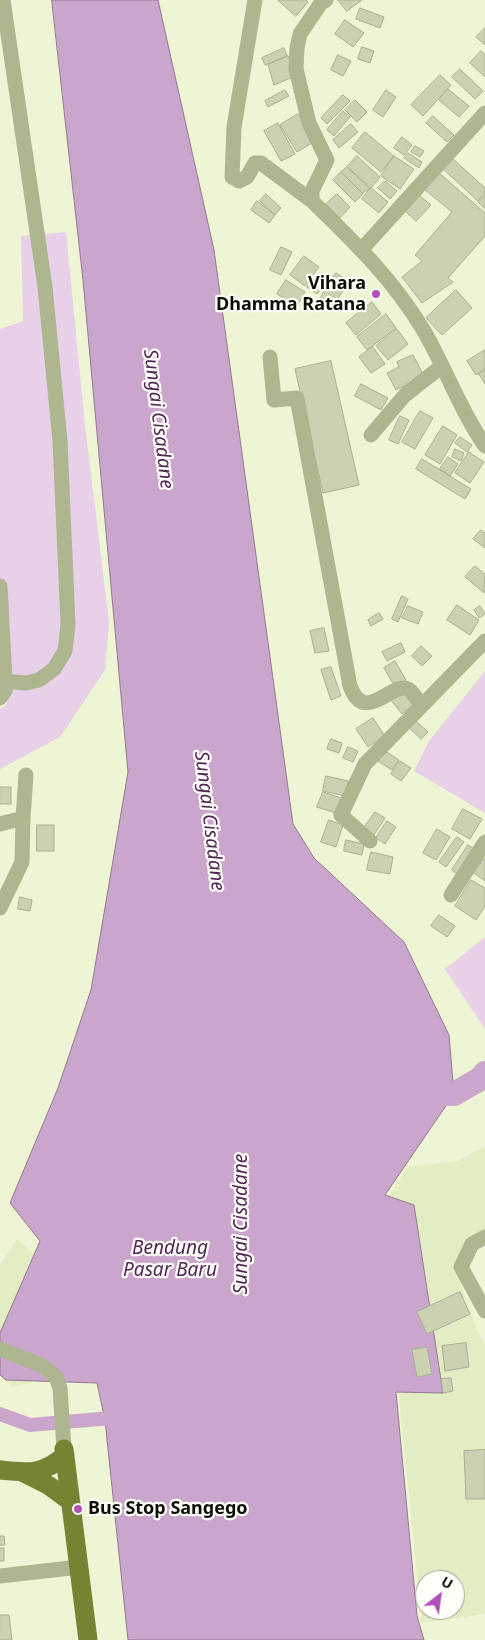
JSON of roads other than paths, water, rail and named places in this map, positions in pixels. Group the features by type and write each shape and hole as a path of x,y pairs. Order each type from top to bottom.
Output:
{"main road":[{"path":"0,1470 22,1472 41,1470 54,1465 65,1457 88,1640"},
{"path":"22,1472 48,1485 70,1501"}],"street":[{"path":"3,0 45,287 60,442 68,624 65,651 54,669 39,680 26,683 5,681"},
{"path":"255,0 234,128 232,177 239,181 247,177 255,163 261,163 312,201 362,249 390,282 423,331 470,425 485,446"},
{"path":"312,201 312,191 327,160 309,123 296,69 297,48 300,34 321,3 326,0"},
{"path":"362,249 485,114"},
{"path":"270,357 274,400 297,398 350,686 354,695 361,702 366,703 403,688 409,690 421,704"},
{"path":"371,435 405,395 442,366"},
{"path":"0,586 5,681 5,691 0,698"},
{"path":"370,841 341,815 365,764 421,704 485,641"},
{"path":"0,908 22,862 22,818 26,775"},
{"path":"0,824 22,818"},
{"path":"451,895 485,842"},
{"path":"485,1237 472,1244 462,1267 485,1311"},
{"path":"0,1350 42,1366 56,1377 60,1388 65,1457"},
{"path":"0,1576 78,1567"}],"water":[{"path":"52,0 158,0 214,250 293,824 314,858 404,942 449,1035 454,1094 385,1195 414,1205 443,1393 396,1392 415,1595 415,1620 418,1620 424,1640 128,1640 105,1420 97,1383 6,1380 0,1375 0,1333 40,1241 10,1203 58,1088 91,990 128,772 83,280"}],"waterway":[{"path":"421,1093 454,1094 480,1079 485,1073"},
{"path":"0,1414 30,1425 123,1417"}],"place":[{"name":"Vihara Dhamma Ratana","path":"376,294"},
{"name":"Bus Stop Sangego","path":"78,1509"}],"water label":[{"name":"Sungai Cisadane","path":"158,419"},
{"name":"Sungai Cisadane","path":"209,821"},
{"name":"Sungai Cisadane","path":"242,1224"},
{"name":"Bendung Pasar Baru","path":"170,1260"}]}
